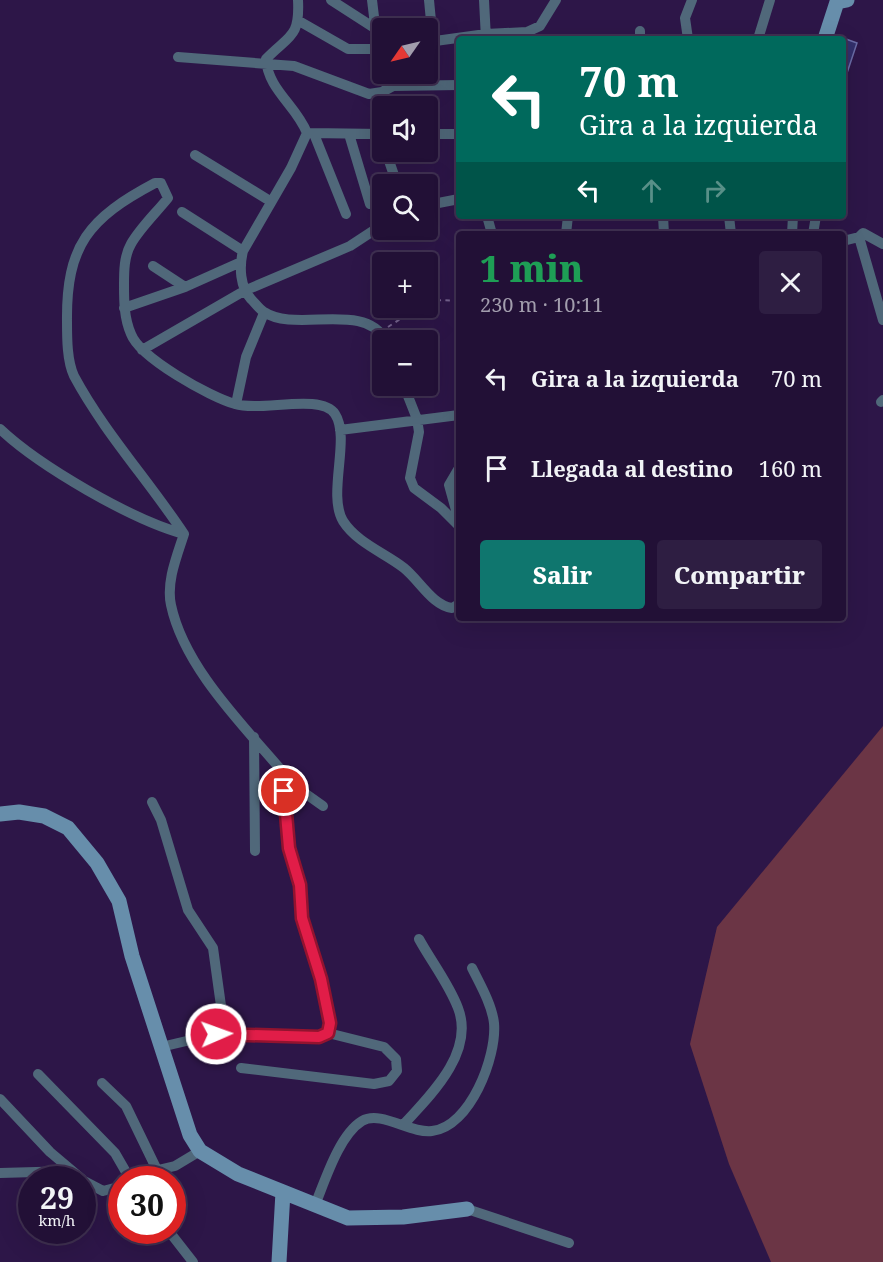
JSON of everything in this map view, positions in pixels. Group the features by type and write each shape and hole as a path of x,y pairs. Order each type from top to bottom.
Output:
{"street":[{"path":"298,0 299,21 295,33 266,59 270,82 311,133 346,214"},
{"path":"331,0 372,26"},
{"path":"372,0 374,18"},
{"path":"429,0 429,18"},
{"path":"483,0 486,36"},
{"path":"494,36 527,32 540,26 556,0"},
{"path":"688,36 685,18 692,0"},
{"path":"760,36 770,0"},
{"path":"826,36 838,0"},
{"path":"299,21 348,49 372,49"},
{"path":"438,41 456,40"},
{"path":"178,57 294,66 369,94 382,92 393,86 456,86"},
{"path":"311,133 372,135"},
{"path":"311,133 270,201 242,256 244,291 264,313 294,319 366,323 375,330"},
{"path":"349,134 370,204"},
{"path":"438,134 456,134"},
{"path":"195,155 270,201"},
{"path":"184,534 73,374 67,331 66,295 71,263 90,227 121,201 155,183 161,183 168,198 130,245 125,264 124,308 131,336 142,350 192,383 236,404 285,406 317,402 326,405 336,415 340,430 338,508 344,522 358,537 405,569 441,606 452,608 456,606"},
{"path":"438,203 456,200"},
{"path":"182,212 242,256"},
{"path":"142,350 244,291 350,246 372,232"},
{"path":"846,240 859,237 863,232 883,244"},
{"path":"859,237 883,320"},
{"path":"124,308 185,287 242,256"},
{"path":"153,266 185,287"},
{"path":"236,404 246,357 264,313"},
{"path":"408,396 417,418 419,432 410,478 414,488 441,508 456,523"},
{"path":"340,430 417,418 456,415"},
{"path":"0,429 54,469 158,525 184,534"},
{"path":"456,473 449,485 456,510"},
{"path":"184,534 172,571 171,604 190,656 282,771 299,789 323,806"},
{"path":"254,736 255,851"},
{"path":"282,771 289,848 300,885 302,918 321,979 330,1023 328,1033"},
{"path":"152,802 161,820 188,910 213,948 222,1013 216,1034"},
{"path":"0,814 19,812 44,816 68,828 97,863 119,901 132,956 161,1047 190,1135 200,1151 238,1174 348,1218 403,1218 467,1209 569,1243"},
{"path":"404,1124 433,1093 454,1058 460,1035 458,1008 419,939"},
{"path":"315,1204 332,1164 356,1125 372,1118 404,1124 425,1132 450,1126 463,1116 479,1086 490,1054 494,1024 472,968"},
{"path":"161,1047 216,1034 319,1037 328,1033 360,1039 389,1049 396,1059 397,1071 389,1081 374,1084 240,1068"},
{"path":"38,1074 115,1153 122,1166"},
{"path":"102,1083 126,1106 155,1166"},
{"path":"0,1099 67,1166"},
{"path":"175,1166 200,1151"},
{"path":"0,1173 18,1172"},
{"path":"279,1262 283,1192"},
{"path":"179,1244 193,1262"}],"path":[{"path":"438,301 456,301"},
{"path":"390,330 404,318"}],"shaded area":[{"path":"883,726 883,1262 771,1262 729,1164 690,1044 717,927"}],"building":[{"path":"846,39 857,43 846,76"}],"route":[{"path":"216,1034 249,1033 300,1038 319,1037 328,1033 330,1023 321,979 302,918 300,885 289,848 284,791"}]}
